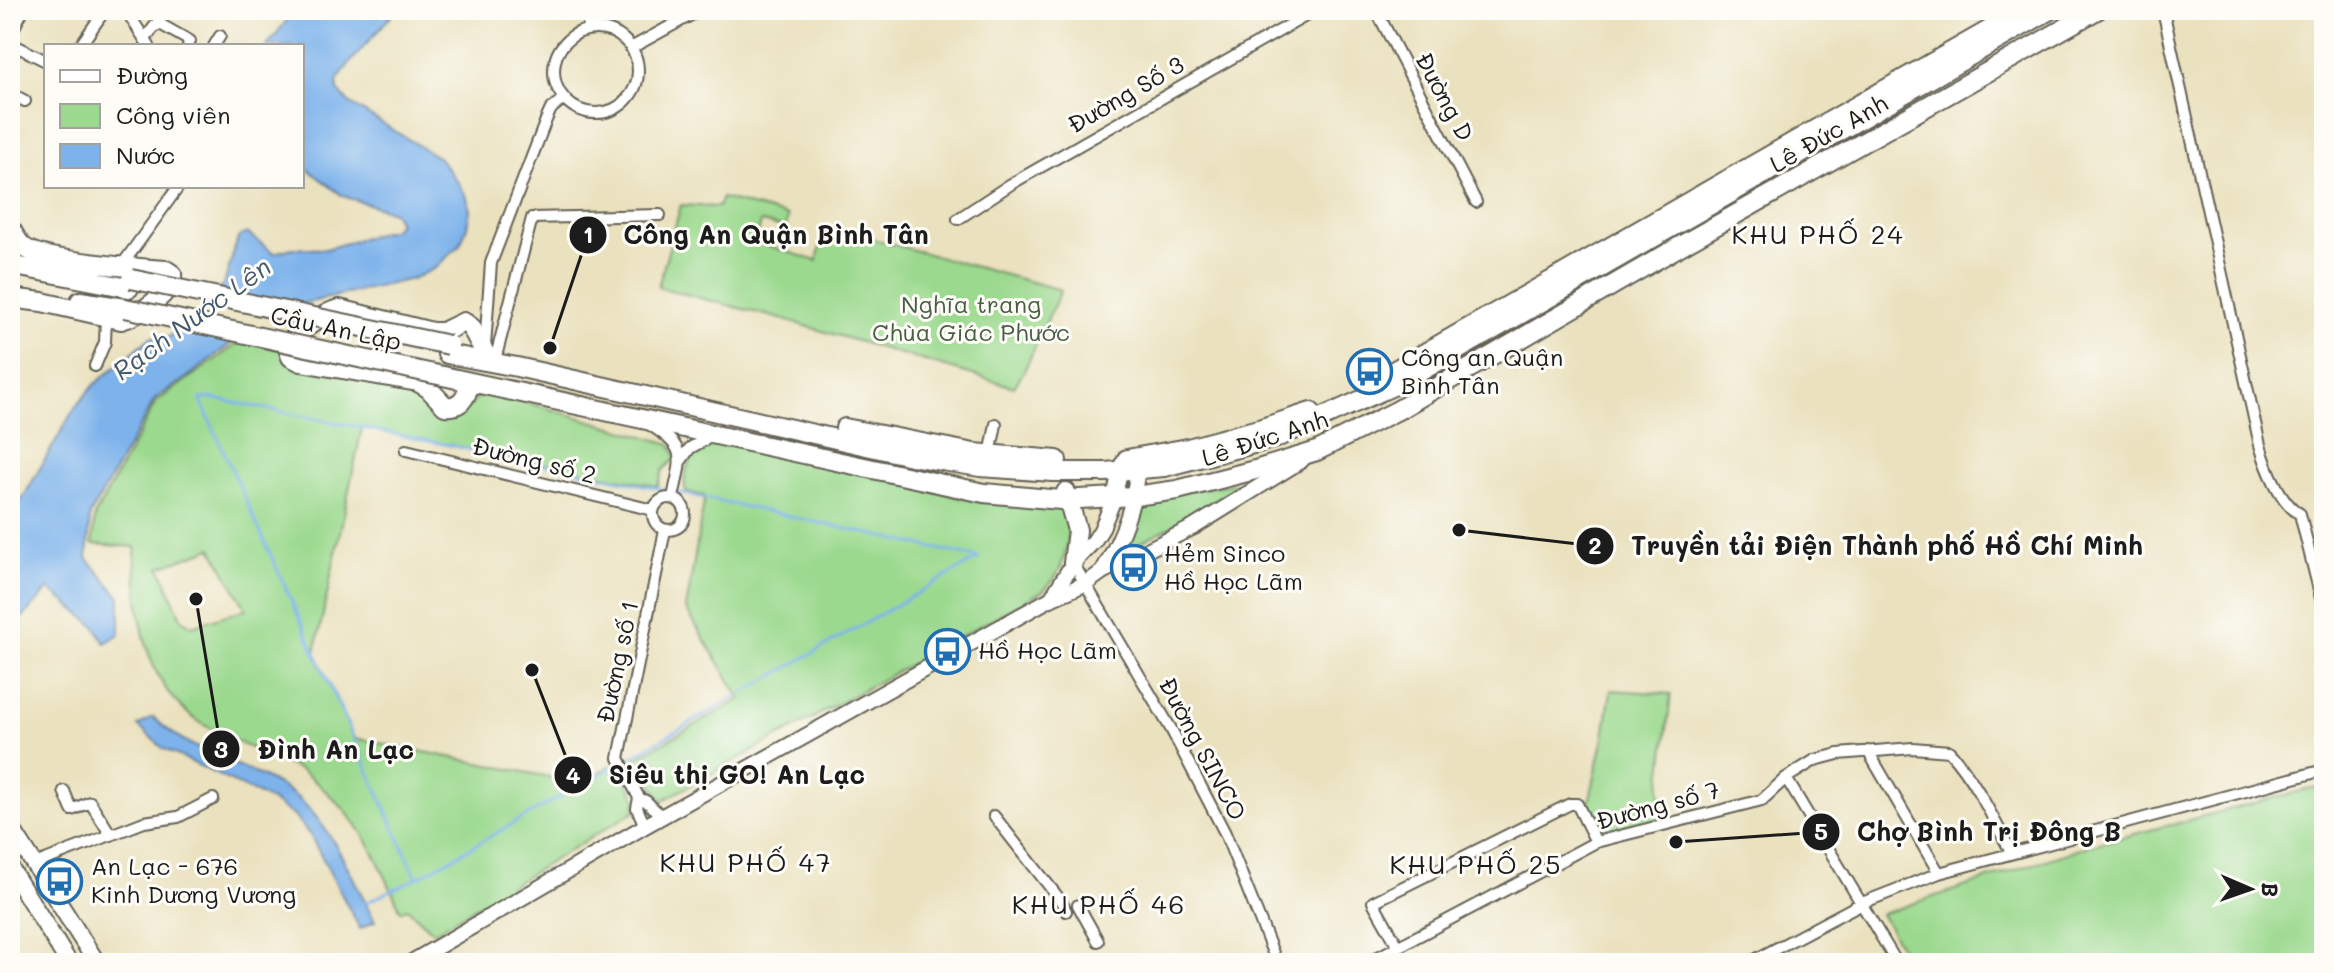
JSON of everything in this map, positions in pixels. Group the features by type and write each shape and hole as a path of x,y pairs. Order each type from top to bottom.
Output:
{"highway":[{"name":"Lê Đức Anh","path":"446,360 489,359 911,456 1029,472 1128,478 1188,448 1307,413 1362,388 2024,10"},
{"name":"Lê Đức Anh","path":"446,360 470,382 641,420 984,493 1066,493 1276,438 1404,381 2050,10"},
{"name":"Lê Đức Anh","path":"2029,42 2072,10"},
{"name":"Lê Đức Anh","path":"638,394 670,393 990,455 1044,460 1177,490 1319,446 1398,410 2029,42 2097,10"},
{"path":"10,228 21,245 127,288"},
{"path":"10,255 127,288"},
{"path":"10,265 127,288"},
{"path":"10,288 127,288 169,271 173,276 173,282 164,293 131,317 121,320 10,298"},
{"path":"10,275 127,288"},
{"name":"Cầu An Lập","path":"127,288 446,360"},
{"path":"470,382 457,406 445,406 418,382 301,362 291,357 289,346 304,330 329,312 339,309 432,332 443,332 464,322 471,327 489,359"},
{"name":"Lê Đức Anh","path":"446,360 948,477 1066,493"},
{"path":"1066,493 1077,530 1073,563"}],"main road":[{"path":"410,963 645,826 1050,599 1194,527 1319,446"},
{"path":"1050,599 1073,563 1094,541 1128,478"},
{"path":"1102,572 1120,542 1128,478"},
{"path":"10,826 97,963"},
{"path":"10,868 69,963"}],"street":[{"path":"10,35 23,10"},
{"path":"81,44 105,10"},
{"path":"126,10 147,43 167,10"},
{"path":"587,29 592,10"},
{"path":"631,48 700,10"},
{"name":"Đường Số 3","path":"958,219 1011,184 1316,10"},
{"name":"Đường D","path":"1376,10 1476,202"},
{"path":"2163,10 2260,445 2270,474 2292,510 2300,514 2324,610"},
{"path":"158,23 190,41 189,44"},
{"path":"596,28 614,32 631,48 637,59 638,77 631,94 618,107 592,113 575,107 564,98 555,78 556,60 564,43 579,32 596,28"},
{"path":"10,43 44,60"},
{"path":"10,93 25,101"},
{"path":"489,359 491,263 546,120 551,109 564,98"},
{"path":"127,288 178,188"},
{"path":"489,359 532,218 660,215"},
{"path":"95,366 105,342 106,319"},
{"path":"641,420 671,438 676,445 680,462 673,498"},
{"path":"990,455 996,424"},
{"path":"680,462 690,448 714,435"},
{"name":"Đường số 2","path":"406,450 653,510"},
{"path":"673,498 682,504 684,520 676,528 665,530 656,525 653,510 662,499 673,498"},
{"name":"Đường số 1","path":"645,826 637,808 639,798 619,758 665,530"},
{"name":"Đường SINCO","path":"1073,563 1171,729 1225,833 1275,962"},
{"path":"1939,873 1868,751 1913,748 1949,751 1989,809 2011,852"},
{"name":"Đường số 7","path":"1367,963 1596,842 1762,800 1786,778 1815,760 1868,751"},
{"path":"1751,962 1862,903 1939,873 2324,770"},
{"path":"1786,778 1897,963"},
{"path":"64,791 72,810 90,802 111,835"},
{"name":"Đường số 1","path":"639,798 662,817"},
{"path":"35,864 144,822 178,817 213,799"},
{"path":"1398,946 1373,902 1570,804 1577,804 1596,842"},
{"path":"994,816 1066,911"},
{"path":"1078,905 1098,941"}],"green space":[{"name":"Nghĩa trang Chùa Giác Phước","path":"722,198 788,216 786,228 761,222 756,242 817,261 825,226 1061,290 1014,387 785,320 658,287 681,205 718,207"},
{"path":"243,340 424,388 448,412 471,406 479,395 491,392 671,444 676,458 663,470 658,486 362,428 315,652 354,738 580,783 611,765 621,769 637,800 635,811 434,932 407,908 401,911 368,842 326,792 302,771 212,730 181,707 154,668 146,645 138,596 135,547 92,544 95,515 156,402","holes":["212,548 246,609 192,626 181,618 160,567"]},
{"path":"719,443 981,502 1064,507 1068,532 1063,561 1056,576 1043,591 662,801 636,758 741,699 686,609 705,496 686,492 686,474 700,447"},
{"path":"1245,482 1170,527 1120,553 1141,498"},
{"path":"1611,690 1671,694 1660,790 1664,821 1604,836 1592,824 1588,807"},
{"path":"2324,785 2324,963 1910,963 1881,914 2092,845"}],"water":[{"name":"Rạch Nước Lên","path":"295,10 396,10 349,64 337,81 338,90 349,103 439,158 467,197 470,210 460,245 434,269 412,279 297,305 238,338 155,399 90,515 87,558 120,597 120,634 105,643 95,626 49,589 10,631 10,517 74,409 95,384 151,337 169,337 224,284 238,238 247,233 274,253 292,248 326,249 394,229 399,222 393,212 343,196 304,167 304,44 269,44"},
{"path":"153,717 183,740 270,780 302,801 338,849 375,921 360,929 310,835 294,816 270,800 164,749 138,726"}],"pier":[{"path":"211,291 296,309 245,338 176,324"}],"waterway":[{"path":"417,878 200,399 210,398 499,455 979,558"},
{"path":"624,761 979,558"},
{"path":"361,905 417,878 618,764"}],"place":[{"name":"Công An Quận Bình Tân","path":"550,348"},
{"name":"Công an Quận Bình Tân","path":"1370,372"},
{"name":"Truyền tải Điện Thành phố Hồ Chí Minh","path":"1459,530"},
{"name":"Hẻm Sinco Hồ Học Lãm","path":"1133,568"},
{"name":"Đình An Lạc","path":"196,599"},
{"name":"Hồ Học Lãm","path":"947,651"},
{"name":"Siêu thị GO! An Lạc","path":"532,670"},
{"name":"Chợ Bình Trị Đông B","path":"1676,842"},
{"name":"An Lạc - 676 Kinh Dương Vương","path":"60,881"}],"district":[{"name":"KHU PHỐ 24","path":"1818,235"},
{"name":"KHU PHỐ 47","path":"746,863"},
{"name":"KHU PHỐ 25","path":"1476,865"},
{"name":"KHU PHỐ 46","path":"1099,905"}]}
